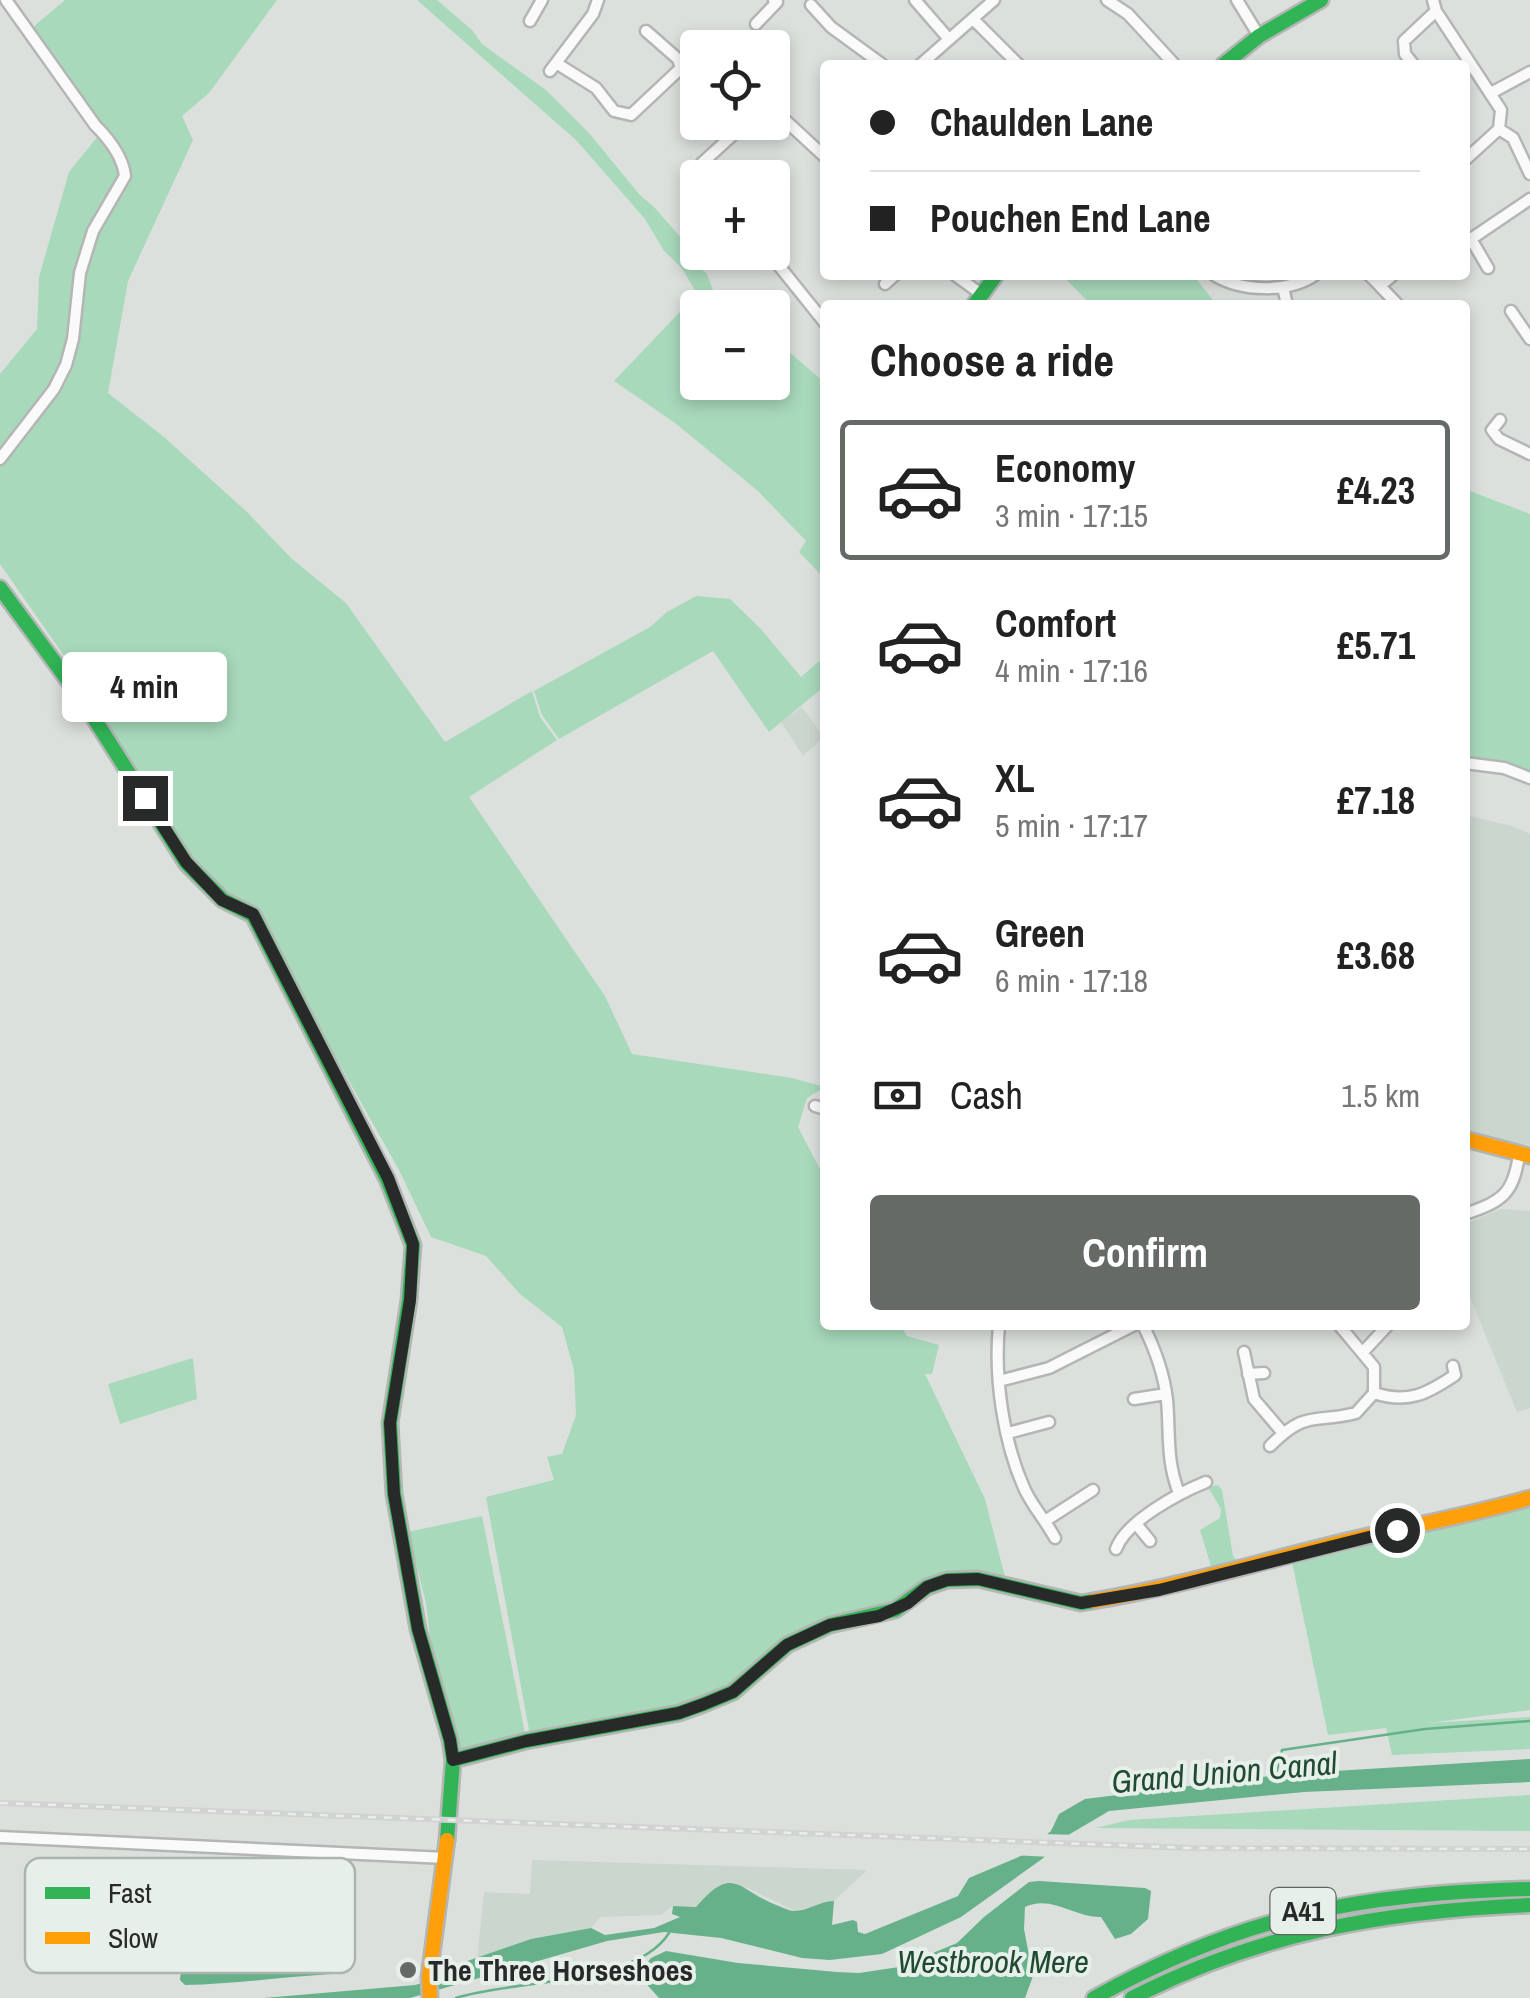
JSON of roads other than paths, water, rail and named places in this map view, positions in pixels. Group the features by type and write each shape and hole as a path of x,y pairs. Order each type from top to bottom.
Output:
{"main road":[{"path":"1229,60 1259,36 1321,0"},
{"path":"0,588 83,701 186,862 222,900 253,914 401,1211 413,1244 410,1300 390,1423 394,1494 418,1629 453,1760 430,1989"},
{"path":"1470,1140 1525,1156"},
{"path":"453,1760 526,1741 679,1713 704,1704 733,1692 787,1645 830,1625 879,1616 908,1603 927,1587 947,1580 978,1579 1081,1603 1159,1590 1530,1498"},
{"name":"A41","path":"1094,1998 1183,1949 1232,1930 1306,1910 1444,1892 1530,1889"},
{"name":"A41","path":"1132,1998 1204,1963 1326,1926 1415,1912 1530,1905"}],"street":[{"path":"0,459 44,403 66,365 84,259 93,231 125,176 124,166 106,136 6,0"},
{"path":"530,21 542,0"},
{"path":"598,0 553,67 596,88 614,111 631,115 680,68 678,58 646,31"},
{"path":"915,0 948,38"},
{"path":"928,60 994,0"},
{"path":"1107,0 1128,14 1171,60"},
{"path":"1237,0 1259,36"},
{"path":"756,24 777,1"},
{"path":"811,5 832,27 876,60"},
{"path":"1410,60 1404,41 1434,5 1470,60"},
{"path":"973,19 1014,60"},
{"path":"1470,61 1501,110 1499,129 1470,155"},
{"path":"1491,93 1530,72"},
{"path":"790,122 820,152"},
{"path":"1499,129 1513,138 1530,174"},
{"path":"705,160 727,140"},
{"path":"1470,240 1530,199"},
{"path":"1470,244 1488,268"},
{"path":"782,270 820,317"},
{"path":"885,284 889,280"},
{"path":"960,280 978,299"},
{"path":"1222,280 1262,287 1300,286 1308,280"},
{"path":"1374,280 1393,300"},
{"path":"1380,286 1387,280"},
{"path":"1283,287 1286,300"},
{"path":"1512,310 1530,339"},
{"path":"1500,420 1492,430 1498,438 1530,454"},
{"path":"1470,764 1504,768 1530,778"},
{"path":"1470,1212 1492,1204 1508,1192 1525,1156"},
{"path":"998,1330 996,1354 1008,1433 1025,1489 1055,1538"},
{"path":"999,1381 1048,1368 1124,1330"},
{"path":"1146,1330 1159,1359 1166,1394 1168,1460 1179,1493"},
{"path":"1270,1446 1306,1420 1356,1413 1374,1392 1374,1367 1343,1330"},
{"path":"1363,1352 1383,1330"},
{"path":"1244,1352 1254,1399 1283,1433"},
{"path":"1374,1392 1410,1399 1431,1392 1455,1375 1454,1366"},
{"path":"1248,1374 1264,1373"},
{"path":"1134,1400 1166,1394"},
{"path":"1008,1433 1049,1422"},
{"path":"1116,1549 1119,1541 1137,1525 1179,1493 1206,1482"},
{"path":"1045,1521 1093,1490"},
{"path":"1137,1525 1150,1540"},
{"path":"0,1837 446,1858"}],"water":[{"path":"1530,1759 1530,1782 1304,1792 1109,1811 1070,1834 961,1917 882,1954 830,1960 802,1958 721,1938 664,1932 607,1941 410,1998 264,1998 415,1985 434,1980 444,1969 531,1939 591,1928 605,1935 654,1928 680,1917 672,1914 673,1906 696,1907 709,1893 728,1883 792,1911 834,1901 832,1925 853,1920 858,1932 865,1934 958,1896 969,1878 1023,1855 1051,1831 1059,1814 1085,1799 1286,1774"},
{"name":"Westbrook Mere","path":"1029,1882 1145,1888 1151,1891 1148,1919 1131,1934 1115,1939 1101,1917 1044,1903 1025,1907 1024,1929 1033,1976 1025,1998 659,1998 641,1978 641,1970 651,1958 666,1951 738,1963 837,1972 899,1967 957,1943"},
{"path":"181,1973 332,1973 185,1985"}],"waterway":[{"name":"Grand Union Canal","path":"1276,1774 1282,1750 1425,1729 1530,1721"},
{"path":"456,1998 602,1972 653,1950 669,1933"}],"railway":[{"path":"0,1803 1191,1848 1530,1849"}],"place":[{"name":"The Three Horseshoes","path":"408,1970"}]}
